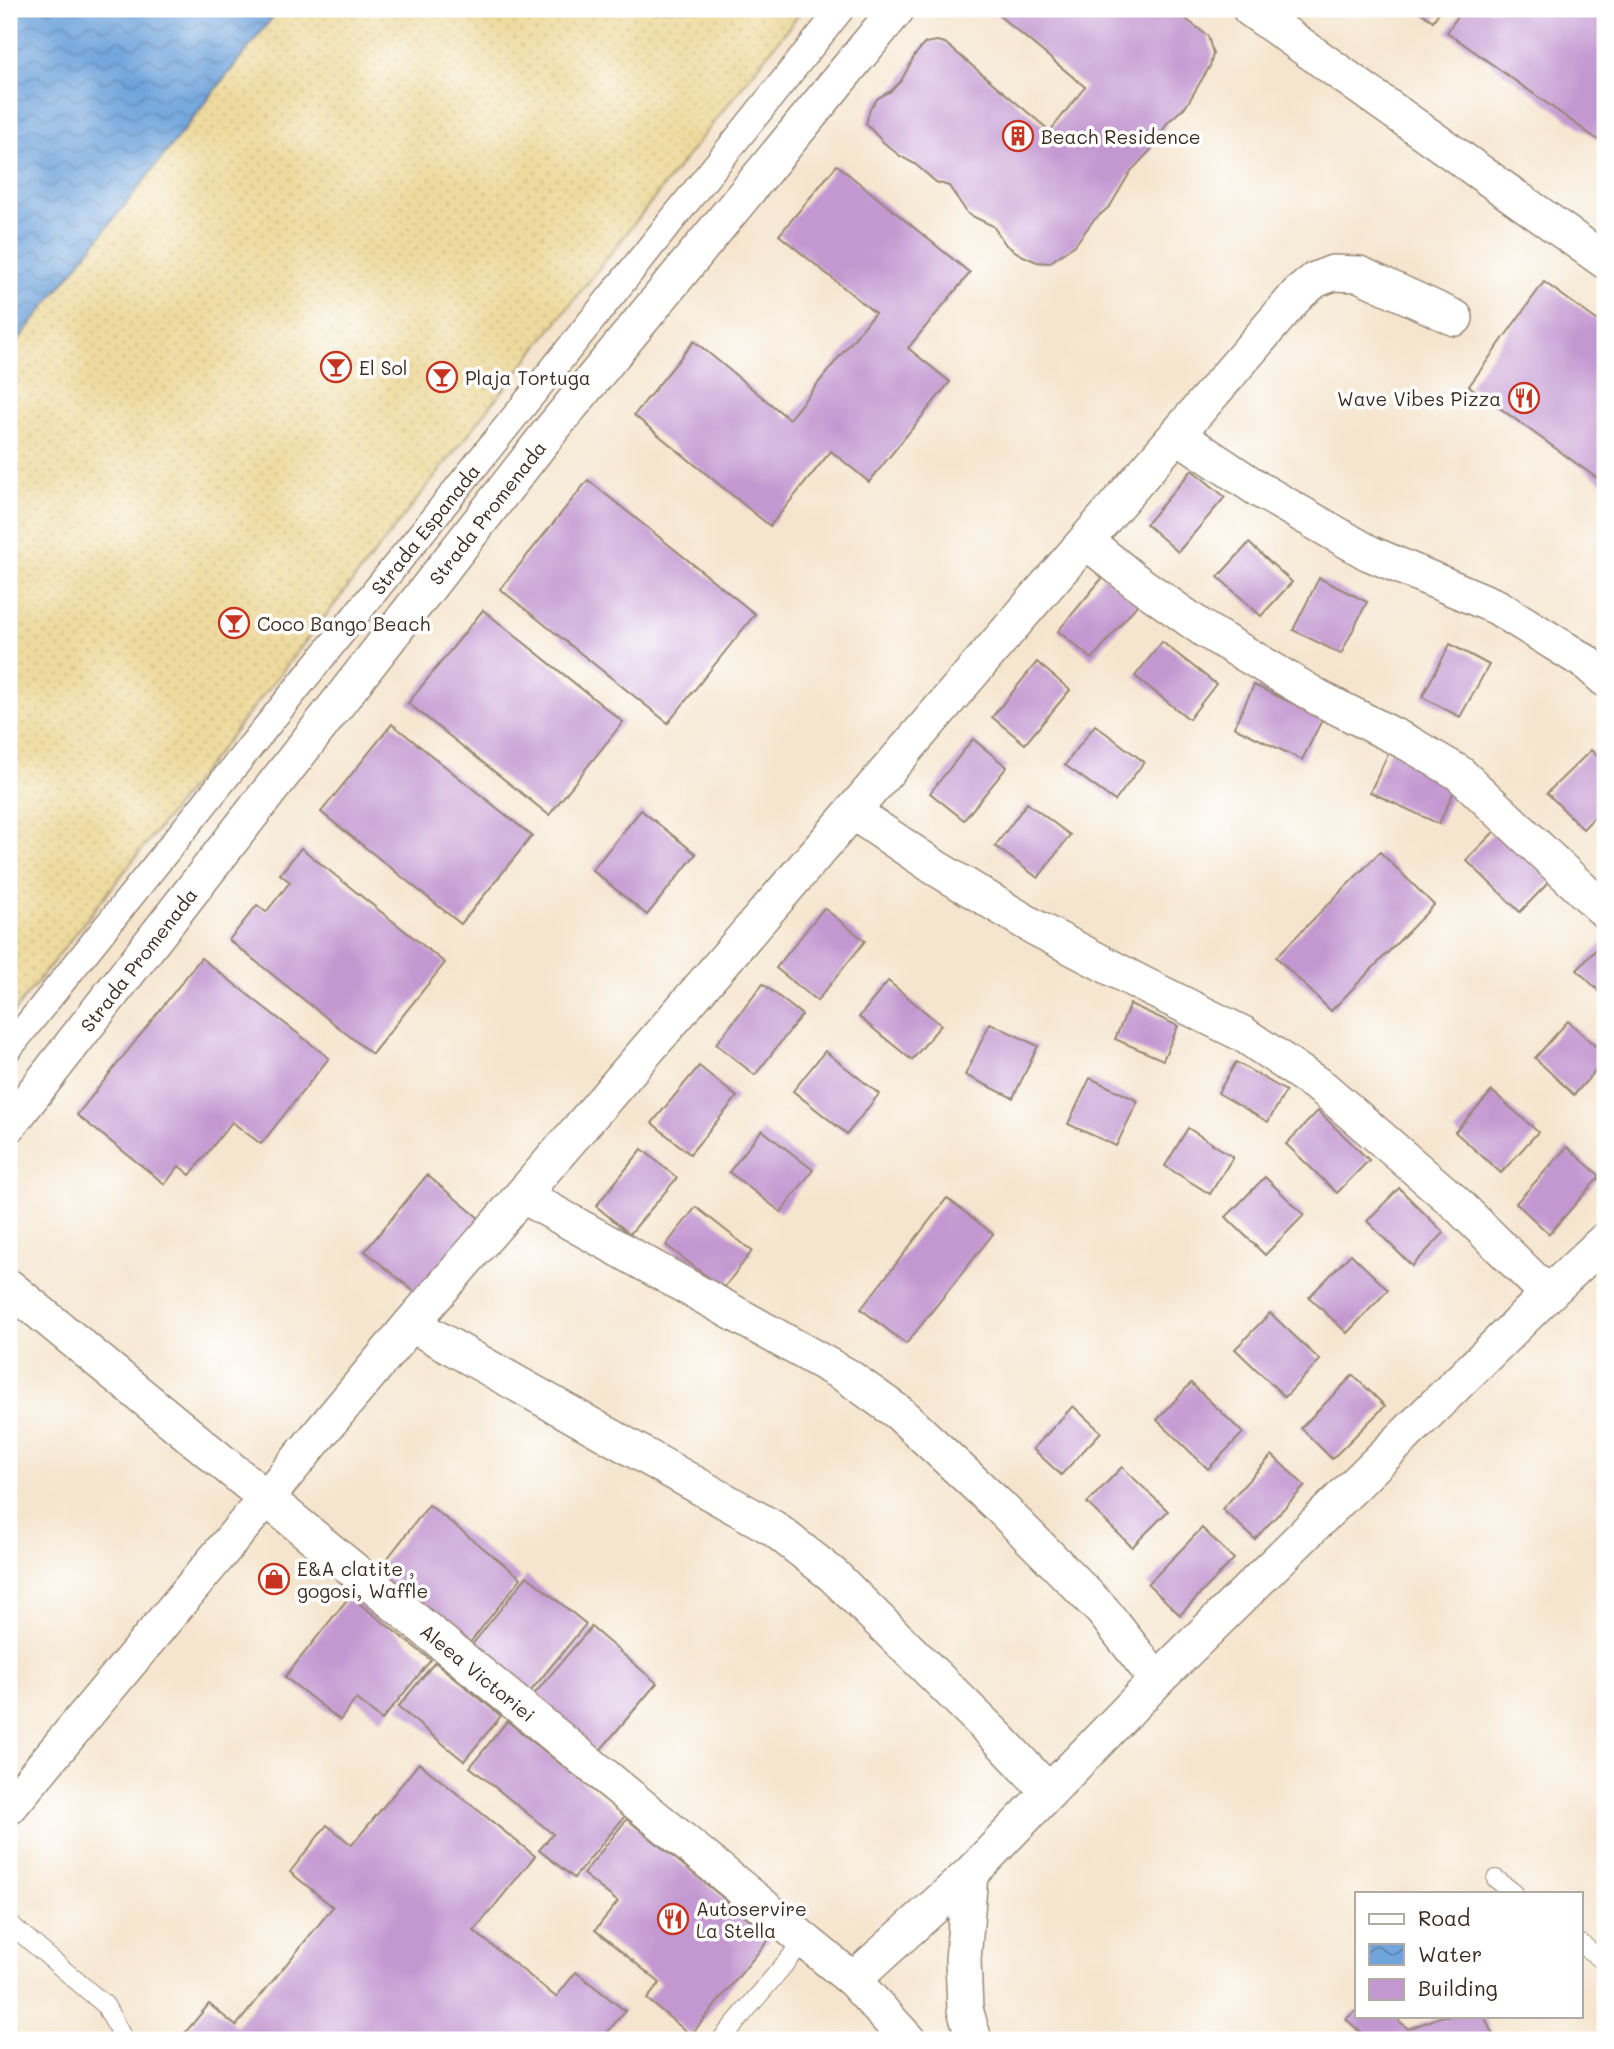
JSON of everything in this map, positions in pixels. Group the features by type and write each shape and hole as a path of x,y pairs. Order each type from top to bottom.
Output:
{"street":[{"name":"Strada Espanada","path":"9,1048 841,9"},
{"name":"Strada Promenada","path":"9,1125 551,430 897,9"},
{"path":"1250,9 1605,261"},
{"path":"9,1807 411,1324 1298,294 1315,280 1333,273 1359,274 1455,318"},
{"path":"1177,435 1258,489 1369,553 1497,607 1587,663 1605,679"},
{"path":"1086,541 1134,580 1206,630 1321,699 1410,744 1459,773 1605,911"},
{"path":"853,812 936,868 1023,920 1243,1034 1324,1089 1458,1205 1548,1294"},
{"path":"522,1195 847,1376 899,1413 1000,1507 1102,1610 1157,1680"},
{"path":"853,1980 970,1874 1157,1680 1605,1240"},
{"name":"Aleea Victoriei","path":"9,1287 853,1980 908,2040"},
{"path":"411,1324 773,1528 833,1575 1049,1792"},
{"path":"970,1874 963,1960 965,2009 974,2040"}],"lane":[{"path":"1496,1880 1513,1892"},
{"path":"9,1923 105,2005 124,2040"},
{"path":"722,2040 804,1941"},
{"path":"1582,1945 1605,1962"}],"sand":[{"path":"279,9 803,9 9,1018 9,352"}],"water":[{"path":"9,9 279,9 9,352"}],"building":[{"name":"Beach Residence","path":"991,9 1173,9 1208,36 1213,54 1210,66 1186,106 1168,122 1150,151 1131,171 1110,206 1093,221 1075,245 1049,263 1037,262 1006,245 993,226 968,214 949,186 936,182 915,164 900,156 866,124 870,109 878,98 901,81 925,43 937,41 945,43 1050,131 1085,87"},
{"path":"1416,9 1441,9 1433,21"},
{"path":"1463,9 1605,9 1605,145 1447,32"},
{"path":"837,165 970,273 908,348 950,382 869,482 831,451 770,526 634,415 694,341 789,419 875,313 779,235"},
{"path":"1544,282 1605,326 1605,484 1469,386"},
{"path":"1192,470 1225,497 1178,552 1146,524"},
{"path":"588,480 755,614 668,723 500,589"},
{"path":"1249,543 1292,582 1261,616 1218,577"},
{"path":"1104,576 1138,604 1092,659 1058,631"},
{"path":"1319,578 1367,602 1341,654 1293,630"},
{"path":"483,610 623,722 549,815 408,703"},
{"path":"1162,642 1216,684 1189,719 1135,676"},
{"path":"1450,644 1489,665 1460,717 1422,697"},
{"path":"1037,662 1070,690 1025,744 992,717"},
{"path":"1254,685 1323,718 1302,760 1234,727"},
{"path":"392,724 532,836 461,924 321,812"},
{"path":"1095,725 1144,762 1115,801 1065,765"},
{"path":"973,739 1007,767 964,820 930,793"},
{"path":"1391,748 1459,780 1439,824 1370,792"},
{"path":"1591,750 1605,764 1605,806 1583,829 1547,793"},
{"path":"1027,803 1070,835 1038,878 995,846"},
{"path":"641,810 696,854 647,915 592,870"},
{"path":"1496,830 1550,881 1520,912 1466,860"},
{"path":"301,848 445,963 372,1054 229,940 257,905 266,912 290,882 280,874"},
{"path":"1380,852 1434,905 1331,1011 1276,957"},
{"path":"824,908 865,941 817,1001 776,968"},
{"path":"1605,940 1605,997 1577,970"},
{"path":"201,958 329,1058 261,1144 232,1122 190,1175 179,1166 165,1184 77,1115"},
{"path":"888,981 941,1025 912,1060 859,1017"},
{"path":"763,984 802,1015 755,1075 716,1044"},
{"path":"1130,1004 1178,1026 1163,1060 1115,1039"},
{"path":"1568,1021 1605,1055 1605,1060 1574,1095 1535,1058"},
{"path":"990,1023 1038,1046 1013,1098 965,1075"},
{"path":"825,1051 879,1094 847,1134 793,1091"},
{"path":"1236,1062 1286,1091 1268,1122 1218,1093"},
{"path":"699,1066 737,1097 690,1154 652,1123"},
{"path":"1090,1078 1138,1101 1116,1146 1068,1124"},
{"path":"1492,1091 1538,1132 1501,1173 1455,1132"},
{"path":"1318,1111 1369,1160 1337,1193 1286,1144"},
{"path":"1188,1128 1233,1157 1210,1194 1165,1166"},
{"path":"762,1130 813,1170 781,1212 729,1172"},
{"path":"1567,1147 1600,1176 1549,1234 1516,1203"},
{"path":"642,1149 677,1178 630,1234 596,1206"},
{"path":"427,1175 486,1224 423,1299 365,1251"},
{"path":"1265,1177 1304,1215 1265,1255 1226,1217"},
{"path":"1399,1188 1444,1233 1412,1266 1367,1221"},
{"path":"947,1198 993,1234 906,1344 861,1309"},
{"path":"696,1207 752,1251 723,1289 666,1245"},
{"path":"1351,1254 1388,1290 1347,1333 1309,1297"},
{"path":"1270,1313 1320,1360 1285,1397 1235,1349"},
{"path":"1353,1375 1385,1406 1332,1459 1301,1428"},
{"path":"1191,1383 1243,1433 1208,1469 1157,1420"},
{"path":"1073,1406 1101,1432 1061,1475 1033,1449"},
{"path":"1272,1455 1305,1486 1255,1539 1222,1509"},
{"path":"1122,1467 1168,1511 1132,1547 1087,1503"},
{"path":"429,1505 521,1578 464,1650 373,1577"},
{"path":"1202,1528 1234,1559 1180,1615 1148,1584"},
{"path":"527,1576 586,1624 525,1698 467,1651"},
{"path":"350,1596 431,1660 382,1720 356,1699 340,1720 285,1677"},
{"path":"591,1627 657,1683 597,1754 530,1699"},
{"path":"435,1662 501,1716 464,1761 398,1707"},
{"path":"507,1721 625,1816 574,1878 539,1850 553,1834 470,1767"},
{"path":"419,1763 535,1856 474,1931 556,1997 576,1972 625,2011 601,2040 179,2040 209,2004 236,2026 333,1907 290,1872 327,1825 352,1845"},
{"path":"627,1819 771,1937 691,2035 647,1999 660,1983 595,1930 618,1902 583,1874"},
{"path":"1355,2012 1355,2018 1396,2018 1408,2029 1438,2018 1485,2018 1495,2040 1369,2040 1346,2019"}],"place":[{"name":"Beach Residence","path":"1018,136"},
{"name":"El Sol","path":"336,367"},
{"name":"Plaja Tortuga","path":"442,377"},
{"name":"Wave Vibes Pizza","path":"1524,398"},
{"name":"Coco Bango Beach","path":"234,623"},
{"name":"E&A clatite , gogosi, Waffle","path":"274,1579"},
{"name":"Autoservire La Stella","path":"673,1919"}]}
